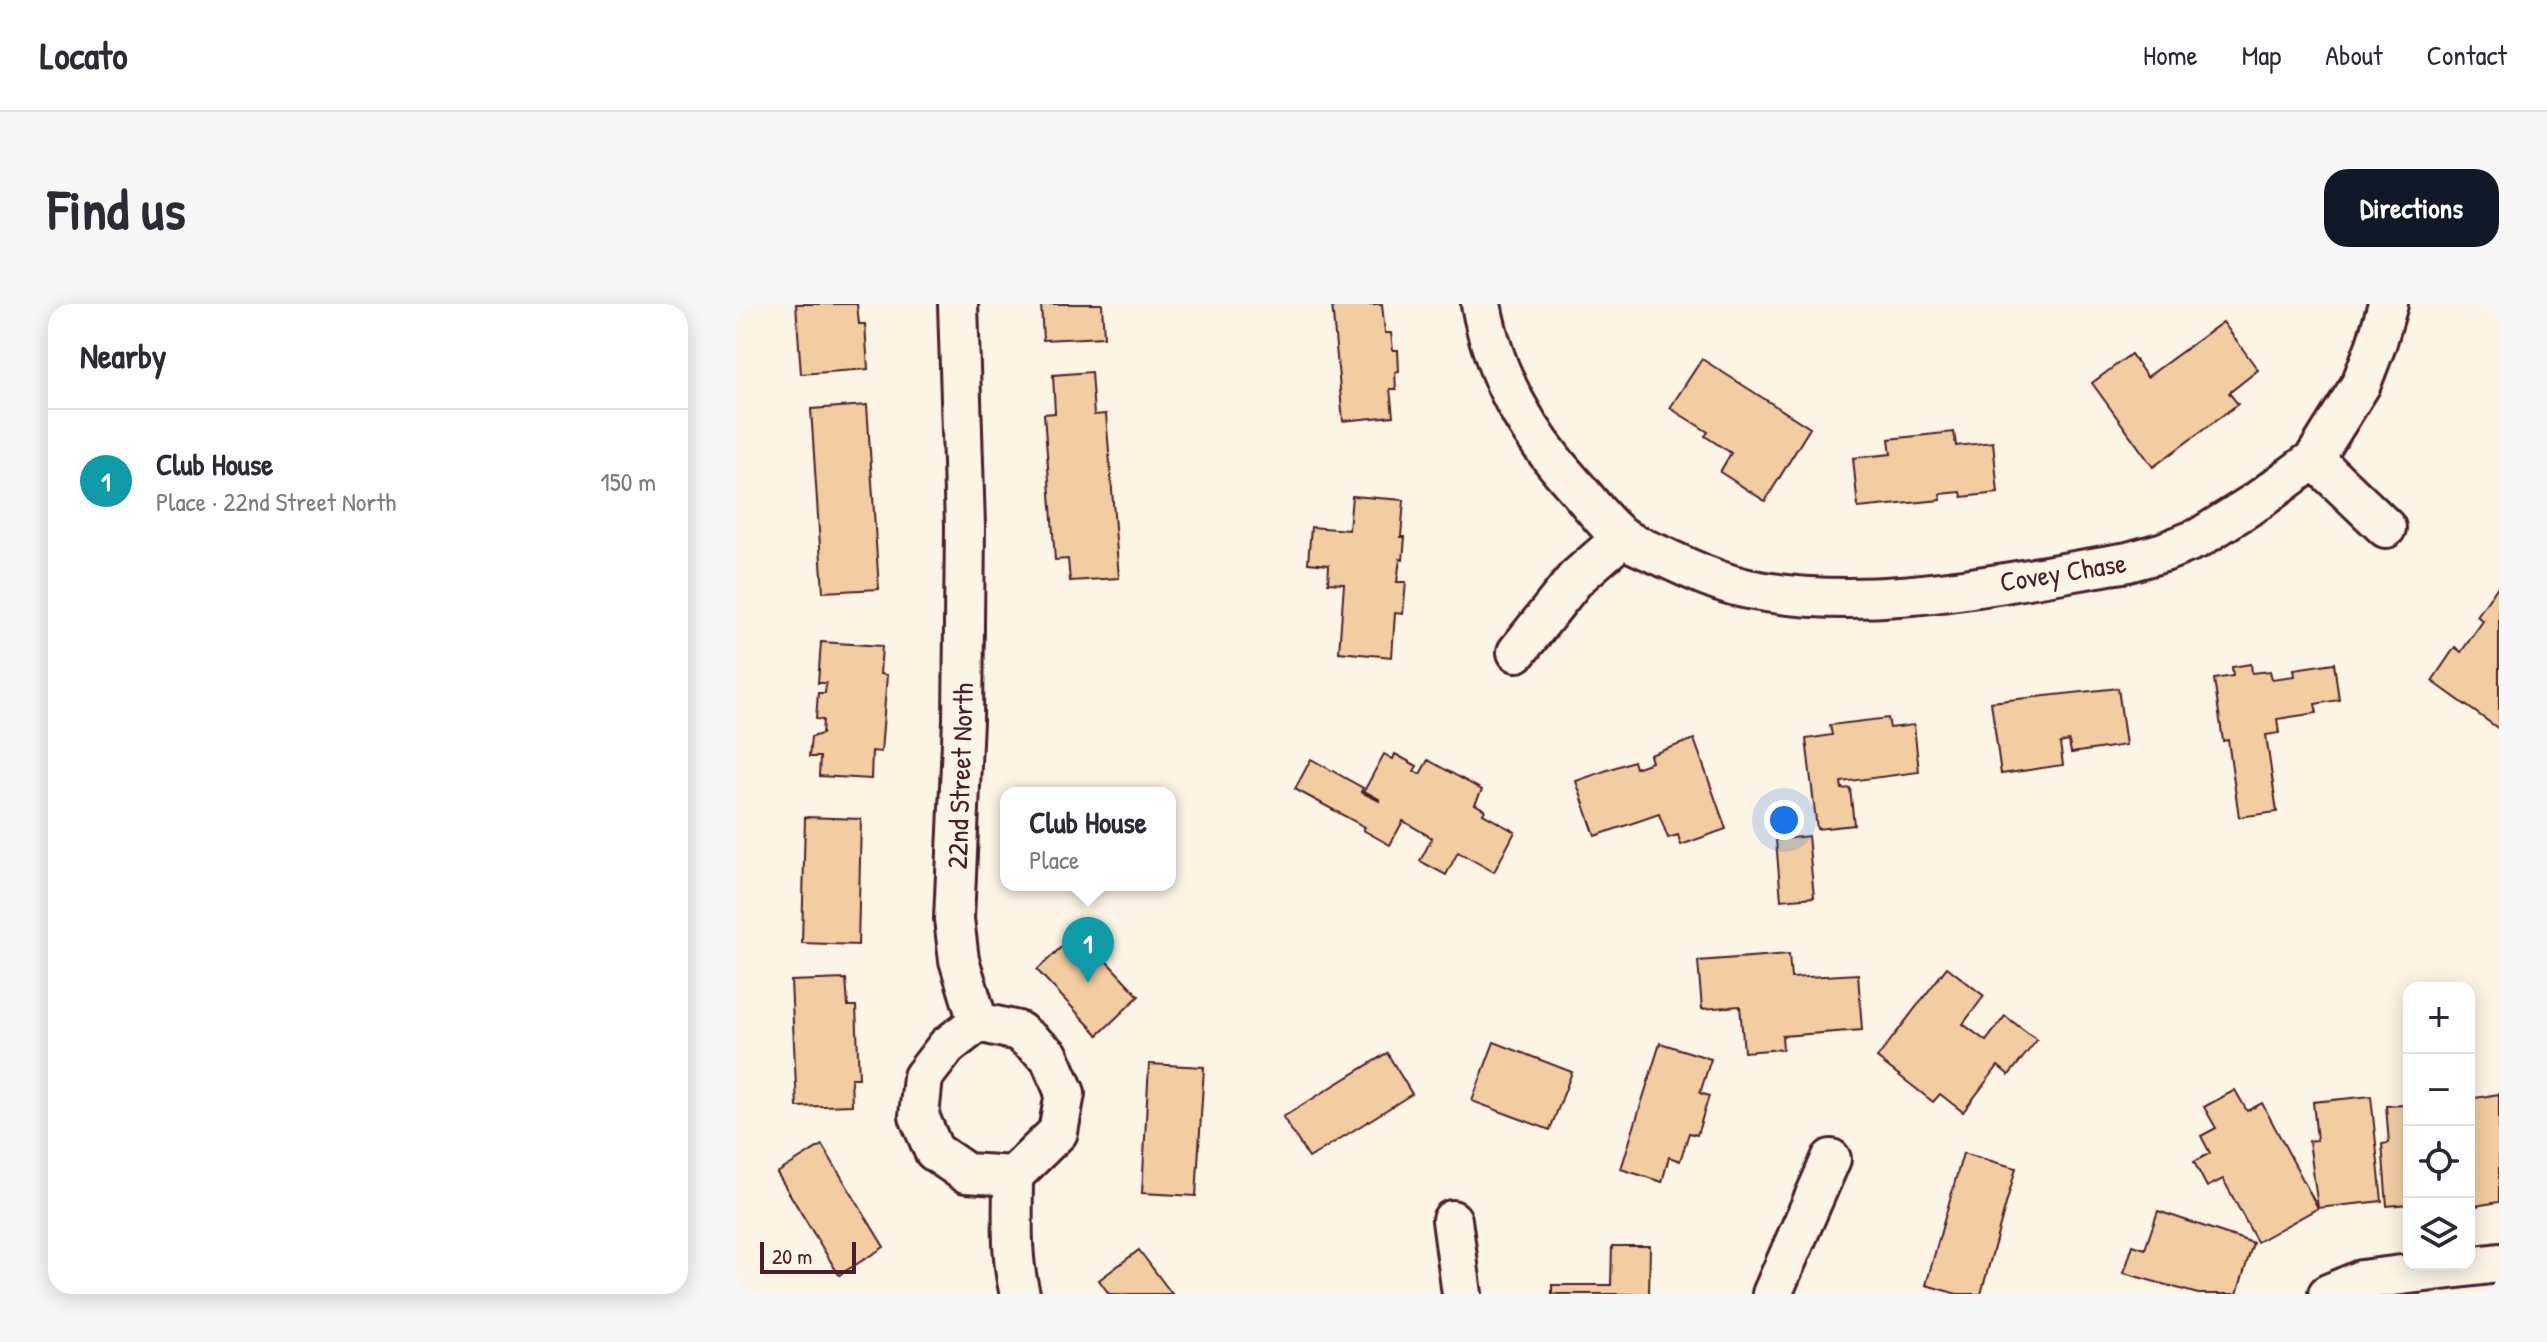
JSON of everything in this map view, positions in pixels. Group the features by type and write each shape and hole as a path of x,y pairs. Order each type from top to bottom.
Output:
{"street":[{"name":"22nd Street North","path":"958,304 965,526 963,720 954,919 959,960 978,1022"},
{"path":"1481,304 1495,359 1509,394 1527,426 1548,457 1623,537 1576,578 1517,652"},
{"name":"Covey Chase","path":"1623,537 1709,577 1747,589 1824,598 1902,598 2128,562 2164,552 2199,538 2259,500 2314,459 2361,384 2388,304"},
{"path":"2314,459 2386,528"},
{"path":"1013,1176 966,1173 934,1151 919,1116 923,1077 947,1046 978,1022 1018,1031 1049,1056 1065,1093 1058,1132 1013,1176 1013,1240 1020,1294"},
{"path":"1772,1294 1831,1159"},
{"path":"1452,1220 1462,1294"},
{"path":"2328,1294 2361,1280 2452,1282 2499,1263"}],"building":[{"path":"796,304 857,304 859,324 865,324 868,369 801,374"},
{"path":"1041,304 1102,304 1104,337 1043,340"},
{"path":"1332,304 1382,304 1385,333 1391,333 1393,350 1398,350 1396,389 1390,389 1393,416 1343,421"},
{"path":"2223,322 2258,370 2229,393 2238,404 2153,467 2092,383 2131,354 2147,377"},
{"path":"1702,359 1810,428 1765,501 1720,472 1731,453 1705,436 1708,432 1670,408"},
{"path":"1091,372 1094,415 1106,414 1119,578 1070,581 1068,559 1055,560 1044,414 1055,413 1053,375"},
{"path":"867,405 879,589 823,592 811,409"},
{"path":"1954,432 1956,446 1993,442 1998,493 1962,497 1961,492 1940,494 1941,500 1858,508 1853,458 1891,454 1889,439"},
{"path":"1352,496 1404,500 1401,537 1405,537 1397,582 1406,582 1403,614 1395,613 1392,657 1339,652 1344,584 1328,583 1329,565 1308,563 1311,527 1349,530"},
{"path":"2499,585 2499,729 2432,681 2455,647 2461,652 2483,621 2477,616"},
{"path":"821,642 882,646 880,674 887,675 881,752 872,751 871,779 819,776 820,757 809,757 811,737 822,734 823,720 816,719 818,693 825,693 826,683 818,683"},
{"path":"2334,663 2339,700 2315,704 2317,713 2277,719 2279,733 2266,735 2277,812 2239,817 2228,740 2223,741 2214,679 2233,676 2232,667 2251,664 2252,673 2270,671 2272,679 2295,676 2294,669"},
{"path":"2118,688 2126,745 2071,753 2069,741 2060,743 2063,765 2001,774 1991,702"},
{"path":"1888,718 1890,728 1914,725 1919,772 1841,782 1842,789 1850,788 1854,825 1817,829 1806,739 1832,735 1830,725"},
{"path":"1694,739 1726,829 1681,845 1678,835 1668,838 1659,814 1595,836 1576,781 1633,761 1635,768 1652,762 1650,755"},
{"path":"1384,754 1393,759 1395,754 1417,766 1414,771 1420,774 1428,760 1482,790 1475,804 1485,810 1483,814 1515,832 1494,872 1458,852 1446,875 1420,861 1432,838 1403,821 1390,845 1363,830 1365,827 1295,789 1311,759 1363,788 1361,792 1379,801 1364,791"},
{"path":"805,817 861,819 858,945 802,943"},
{"path":"1808,836 1814,897 1781,900 1776,840"},
{"path":"1078,931 1139,996 1098,1035 1037,970"},
{"path":"1789,954 1791,978 1858,974 1862,1030 1782,1036 1783,1049 1744,1052 1740,1006 1702,1009 1698,961"},
{"path":"1947,967 1984,996 1963,1024 1986,1041 2005,1016 2037,1040 2009,1075 1998,1066 1963,1112 1940,1094 1933,1102 1877,1058"},
{"path":"846,979 848,1006 856,1006 859,1078 851,1078 852,1105 797,1107 791,981"},
{"path":"1494,1042 1572,1072 1550,1130 1472,1101"},
{"path":"1660,1043 1711,1059 1700,1093 1709,1096 1697,1135 1689,1133 1680,1161 1669,1157 1662,1182 1621,1169"},
{"path":"1387,1053 1412,1094 1309,1158 1283,1117"},
{"path":"1149,1064 1204,1067 1196,1196 1142,1193"},
{"path":"2235,1090 2247,1111 2262,1103 2318,1208 2257,1242 2223,1179 2207,1187 2194,1162 2210,1153 2201,1136 2216,1128 2204,1107"},
{"path":"2499,1094 2499,1202 2475,1206 2475,1126 2475,1098"},
{"path":"2371,1096 2382,1201 2318,1208 2309,1141 2317,1140 2313,1102"},
{"path":"2403,1105 2403,1205 2387,1206 2382,1144 2389,1143 2386,1106"},
{"path":"822,1145 884,1247 839,1275 777,1173"},
{"path":"1963,1153 2016,1168 1981,1294 1957,1294 1926,1285"},
{"path":"2158,1211 2253,1243 2237,1294 2198,1294 2124,1273 2133,1245 2145,1249"},
{"path":"1612,1246 1650,1246 1649,1294 1552,1294 1552,1285 1611,1285"},
{"path":"1139,1250 1172,1294 1109,1294 1099,1280"}],"place":[{"name":"Club House","path":"1088,983"}]}
